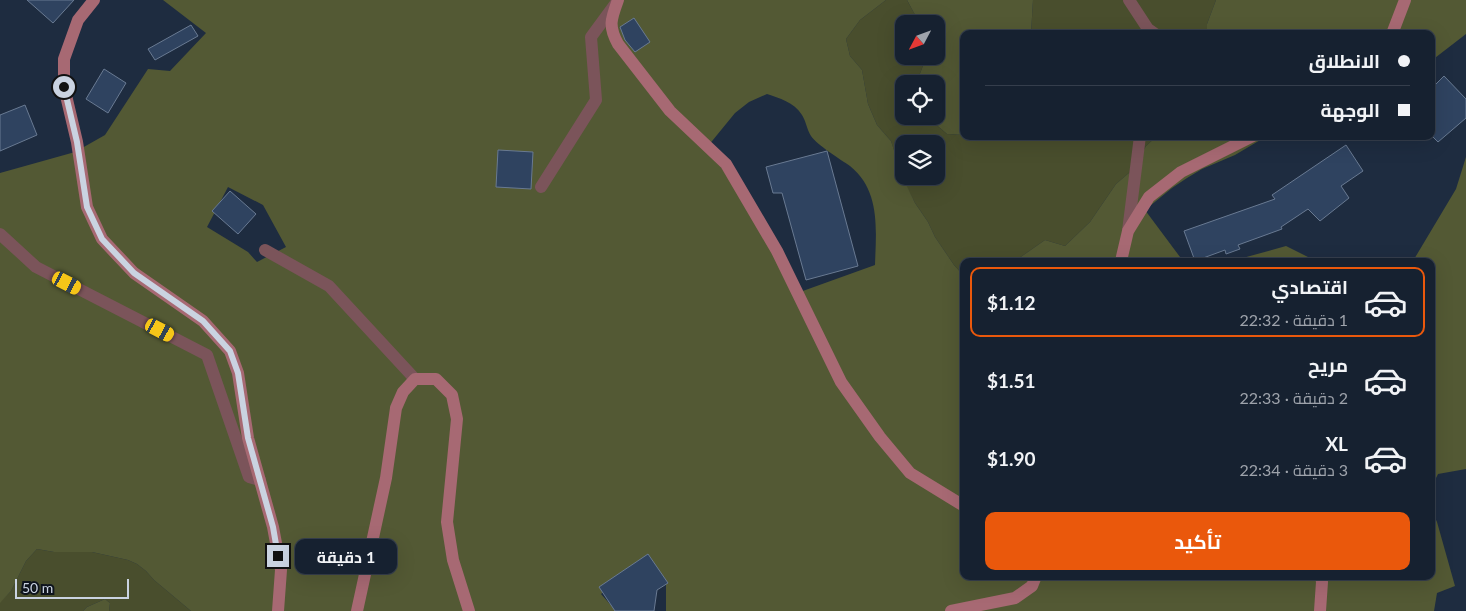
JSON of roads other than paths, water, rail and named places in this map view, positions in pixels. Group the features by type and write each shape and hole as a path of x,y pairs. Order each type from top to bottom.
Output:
{"street":[{"path":"94,0 78,20 64,59 64,87 77,142 87,207 102,239 134,273 203,321 230,351 238,373 248,438 273,527 281,570 278,611"},
{"path":"1129,0 1149,30"},
{"path":"1394,30 1405,0"},
{"path":"541,187 596,100 591,37 618,1"},
{"path":"618,1 610,23 612,33 618,44 670,111 726,164 777,251 841,382 880,437 910,473 960,504"},
{"path":"1122,258 1128,231 1139,140"},
{"path":"1128,231 1149,197 1181,172 1245,140"},
{"path":"0,234 36,267 207,355 249,477 260,480"},
{"path":"265,250 329,286 415,379 436,379 452,395 457,419 447,522 453,560 470,611"},
{"path":"357,611 386,478 396,408 403,392 415,379"},
{"path":"951,611 1014,598 1032,586 1034,580"},
{"path":"1320,611 1322,580"}]}
